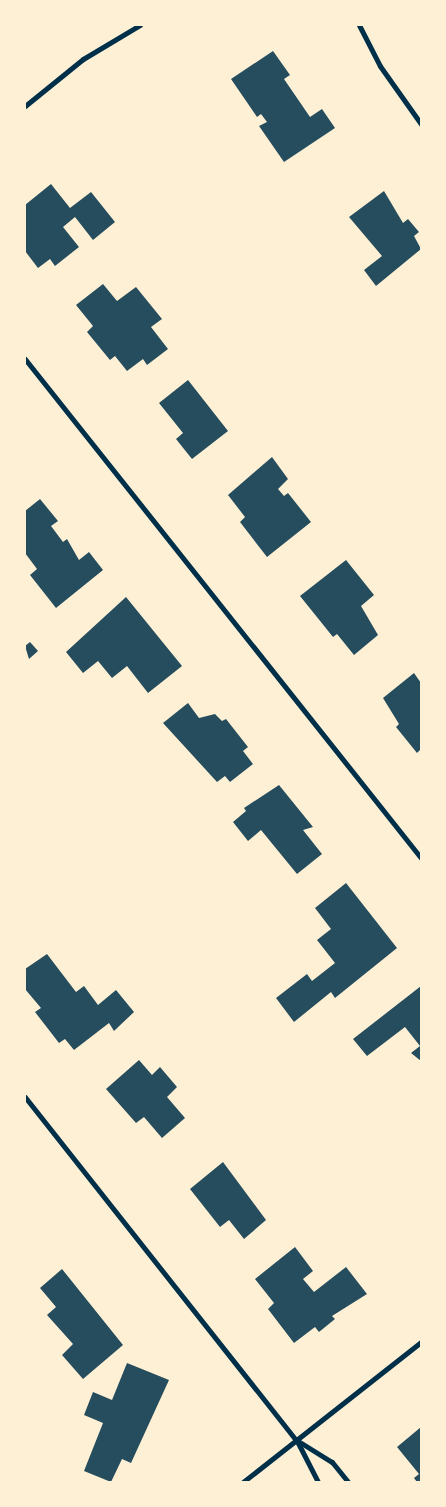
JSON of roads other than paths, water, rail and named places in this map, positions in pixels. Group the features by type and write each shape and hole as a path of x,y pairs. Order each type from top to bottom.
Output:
{"street":[{"path":"25,106 83,59 140,25"},
{"path":"359,25 380,66 421,124"},
{"path":"25,359 421,858"},
{"path":"25,1098 297,1441 318,1482"},
{"path":"243,1482 421,1342"},
{"path":"297,1441 332,1462 348,1482"}]}
